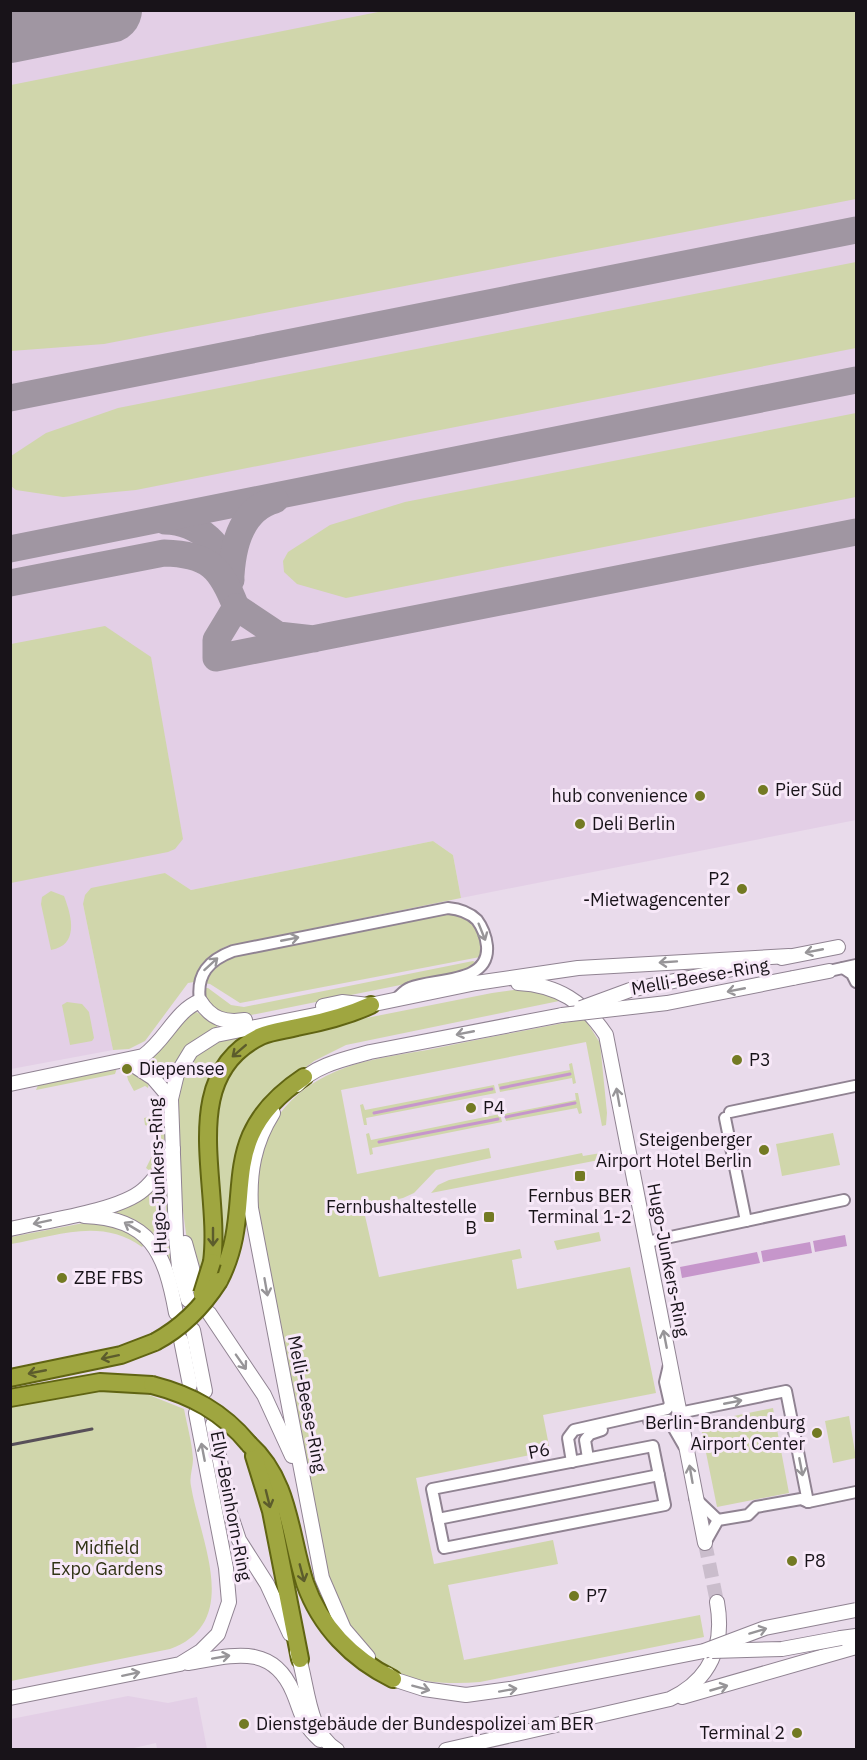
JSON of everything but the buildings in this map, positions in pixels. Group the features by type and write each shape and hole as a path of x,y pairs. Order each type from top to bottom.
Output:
{"highway":[{"path":"191,1314 204,1290 212,1262 212,1194 207,1120 211,1096 218,1076 236,1052 264,1035 346,1017 371,1005"},
{"path":"10,1378 121,1355 155,1342 176,1329 191,1314 219,1281 232,1246 238,1181 248,1140 269,1104 304,1077"},
{"path":"10,1398 100,1382 152,1385 203,1404 231,1424 268,1464 275,1476 285,1500 306,1584 325,1621 360,1661 393,1678"},
{"path":"249,1444 271,1511 300,1659"}],"street":[{"name":"Hugo-Junkers-Ring","path":"200,1001 199,985 204,971 215,959 233,951 448,908 463,910 477,920 486,945 487,957 481,968 468,975 408,989 395,1000"},
{"name":"Melli-Beese-Ring","path":"562,1014 630,990 838,947"},
{"name":"Hugo-Junkers-Ring","path":"205,1391 176,1237 171,1099 183,1061 201,1043 216,1035 476,983 578,968 789,956"},
{"name":"Melli-Beese-Ring","path":"856,965 667,1003 562,1014 340,1060 304,1077 266,1125 257,1145 250,1184 251,1208 322,1578 334,1610 358,1647 393,1678 437,1692 482,1694 704,1651 765,1629 856,1610"},
{"path":"836,970 852,974 856,982"},
{"name":"Hugo-Junkers-Ring","path":"395,1000 411,1003 511,982 530,983 561,992 591,1014 606,1035 705,1543"},
{"path":"10,1084 127,1061 150,1051 184,1010 200,1001 217,1018 232,1022 342,1002 371,1005"},
{"path":"127,1061 153,1078 171,1099"},
{"path":"746,1221 728,1115 855,1086"},
{"path":"10,1229 74,1215 133,1197 154,1179 173,1149"},
{"path":"175,1169 188,1260 197,1286"},
{"path":"647,1242 844,1200"},
{"path":"74,1215 112,1218 125,1222 147,1238 164,1260 191,1314 264,1395 279,1424 306,1494"},
{"path":"181,1340 190,1384"},
{"path":"572,1462 568,1438 574,1431 666,1409 669,1404 665,1382 670,1363"},
{"path":"679,1413 786,1391 808,1502"},
{"name":"Elly-Beinhorn-Ring","path":"10,1698 180,1664 201,1651 218,1634 229,1602 226,1568 196,1413"},
{"path":"588,1458 585,1440 594,1432 656,1419 669,1420 673,1423 686,1451"},
{"path":"213,1424 230,1513 239,1540 280,1610 300,1659 308,1707 335,1748"},
{"name":"P6","path":"653,1446 665,1504 444,1548 432,1489 572,1462 653,1446"},
{"path":"438,1519 659,1475"},
{"path":"718,1520 748,1515 756,1507 801,1499 808,1502 856,1492"},
{"path":"695,1498 718,1520"},
{"path":"705,1543 718,1520"},
{"path":"670,1699 693,1686 712,1663 720,1633 717,1602"},
{"name":"Melli-Beese-Ring","path":"704,1651 782,1649 856,1636"},
{"path":"446,1749 670,1699 767,1674 856,1647"},
{"path":"180,1664 233,1655 261,1658 275,1665 286,1678 307,1726 318,1740 335,1748"}],"shaded area":[{"path":"11,11 856,11 856,820 461,898 453,855 433,841 191,890 165,873 83,904 113,1050 11,1069"},
{"path":"845,1235 847,1246 815,1252 813,1241"},
{"path":"810,1242 812,1253 763,1262 761,1251"},
{"path":"757,1252 760,1263 682,1278 680,1267"},
{"path":"128,1696 168,1703 197,1697 207,1749 157,1749 156,1743 125,1750 11,1749 11,1719"}],"green space":[{"path":"388,10 856,11 856,199 104,344 11,351 11,85"},
{"path":"856,262 856,348 136,490 63,497 16,490 11,486 11,456 46,433 118,408"},
{"path":"856,413 856,497 346,598 297,584 284,572 283,561 288,552 330,525 405,502"},
{"path":"105,626 151,657 183,839 175,849 168,852 11,883 11,644"},
{"path":"433,841 453,855 461,898 227,946 206,960 199,969 194,982 188,983 145,1041 129,1049 113,1050 83,904 85,895 91,888 165,873 191,890"},
{"path":"51,891 64,896 71,929 66,942 51,950 41,904 42,897"},
{"path":"453,913 467,919 476,929 481,949 480,957 240,1003 210,984 204,983 213,968 237,955"},
{"path":"473,961 477,963 463,972 241,1017 218,1013 207,1000 204,988 208,988 231,1005 244,1007"},
{"path":"529,988 564,1000 346,1045 314,1061 279,1088 220,1256 214,1108 230,1067 254,1046 286,1034 492,993"},
{"path":"67,1002 82,1004 89,1012 94,1038 92,1041 70,1045 62,1005"},
{"path":"195,1011 217,1025 217,1028 188,1047 177,1061 166,1084 144,1063 186,1015"},
{"path":"585,1019 600,1043 607,1113 606,1125 602,1126 586,1042 341,1090 357,1174 489,1148 491,1158 436,1170 414,1193 403,1198 363,1207 379,1277 520,1249 522,1258 512,1260 517,1289 630,1267 656,1393 543,1415 550,1451 416,1478 434,1564 553,1540 558,1564 448,1585 464,1660 700,1615 704,1637 480,1682 450,1683 420,1680 391,1670 367,1652 331,1597 256,1207 259,1159 266,1138 289,1103 305,1089 347,1067 380,1058"},
{"path":"258,1030 216,1069 208,1231 205,1232 205,1255 200,1275 187,1241 183,1211 176,1111 178,1087 189,1063 207,1045"},
{"path":"572,1063 576,1083 573,1084 572,1078 500,1092 498,1084 570,1070 569,1064"},
{"path":"125,1067 149,1082 148,1088 145,1086 134,1091"},
{"path":"117,1068 115,1074 36,1090 39,1083"},
{"path":"494,1085 496,1093 366,1118 367,1125 364,1125 360,1105 363,1104 365,1110"},
{"path":"575,1093 578,1093 582,1113 579,1114 577,1108 506,1121 504,1114 576,1100"},
{"path":"158,1094 165,1102 165,1130 161,1156 153,1173 146,1168 154,1152 158,1134 153,1128 145,1125 144,1118 161,1114"},
{"path":"500,1114 502,1122 372,1148 373,1154 370,1155 366,1134 369,1133 371,1140"},
{"path":"833,1133 840,1165 782,1176 776,1144"},
{"path":"607,1152 609,1158 431,1193 438,1185 449,1180 582,1153 583,1156"},
{"path":"168,1168 183,1302 181,1304 170,1264 159,1242 168,1234 164,1183 160,1179"},
{"path":"156,1184 160,1188 162,1229 154,1237 133,1219 115,1213 117,1208"},
{"path":"94,1221 116,1225 145,1243 142,1247 111,1233 78,1231 11,1244 11,1237"},
{"path":"599,1232 601,1241 557,1250 554,1241"},
{"name":"Midfield Expo Gardens","path":"106,1390 149,1395 184,1409 193,1459 191,1486 208,1555 211,1578 211,1600 205,1620 192,1636 170,1649 11,1681 11,1407"},
{"path":"773,1408 789,1493 717,1507 700,1423"},
{"path":"849,1416 856,1458 833,1463 825,1421"}],"waterway":[{"path":"501,1088 570,1074"},
{"path":"374,1113 492,1089"},
{"path":"506,1117 575,1103"},
{"path":"379,1142 498,1119"}],"taxiway":[{"path":"10,398 856,230"},
{"path":"10,549 856,380"},
{"path":"231,575 234,551 241,529 254,511 275,500"},
{"path":"165,521 189,526 209,538 223,557 231,580"},
{"path":"314,639 278,635 236,607 216,640 216,658 292,643 856,532"},
{"path":"10,583 164,553 179,554 203,560 211,566 225,582 236,607"}],"runway":[{"path":"10,30 109,10"}],"tunnel":[{"path":"705,1543 717,1602"}],"railway":[{"path":"10,1445 92,1429"}],"place":[{"name":"Pier Süd","path":"763,790"},
{"name":"hub convenience","path":"700,796"},
{"name":"Deli Berlin","path":"580,824"},
{"name":"P2 -Mietwagencenter","path":"742,889"},
{"name":"P3","path":"737,1060"},
{"name":"Diepensee","path":"127,1069"},
{"name":"P4","path":"471,1108"},
{"name":"Steigenberger Airport Hotel Berlin","path":"764,1150"},
{"name":"Fernbus BER Terminal 1-2","path":"580,1176"},
{"name":"Fernbushaltestelle B","path":"489,1217"},
{"name":"ZBE FBS","path":"62,1278"},
{"name":"Berlin-Brandenburg Airport Center","path":"817,1433"},
{"name":"P8","path":"792,1561"},
{"name":"P7","path":"574,1596"},
{"name":"Dienstgebäude der Bundespolizei am BER","path":"244,1724"},
{"name":"Terminal 2","path":"797,1733"}]}
